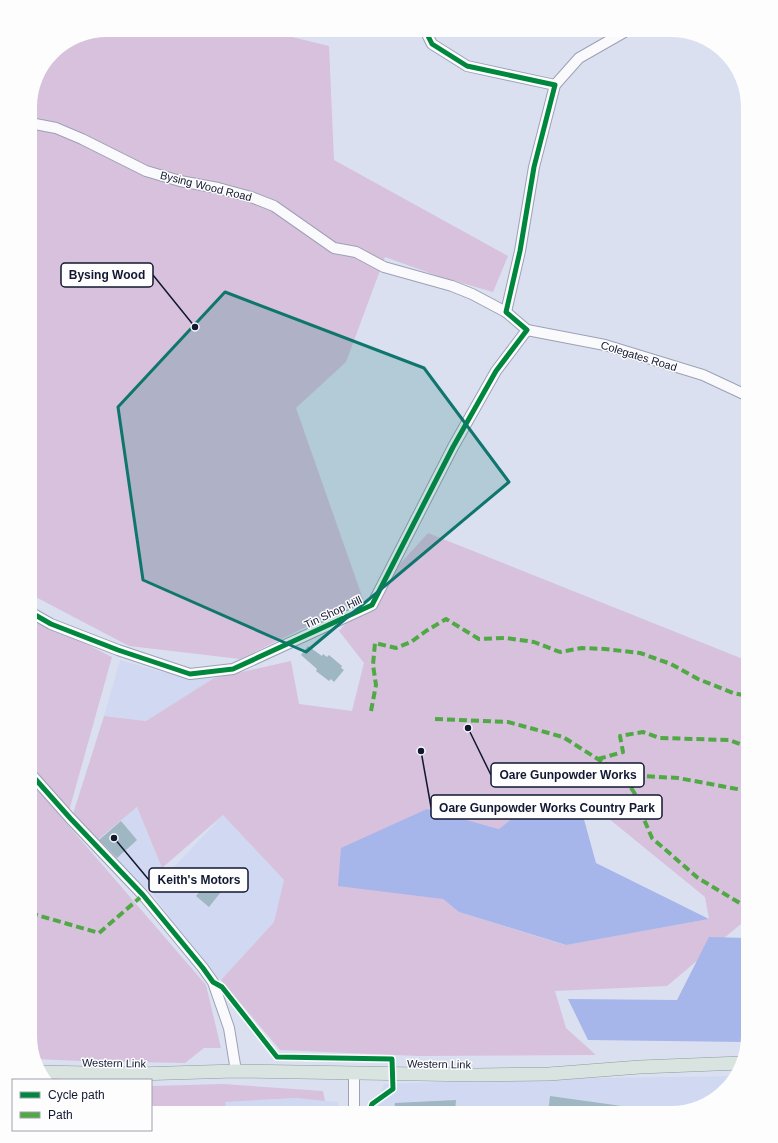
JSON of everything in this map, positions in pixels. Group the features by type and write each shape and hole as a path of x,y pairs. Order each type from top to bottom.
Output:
{"main road":[{"name":"Western Link","path":"47,1072 137,1074 236,1071 550,1074 640,1067 736,1063"}],"street":[{"path":"428,37 432,44 467,66 555,85"},
{"path":"506,312 520,251 534,167 555,85 579,58 616,37"},
{"name":"Bysing Wood Road","path":"37,124 56,128 82,139 146,171 180,181 218,188 251,197 274,206 334,248 356,252 384,267 452,286 472,294 506,312 527,330"},
{"name":"Colegates Road","path":"527,330 605,345 703,375 741,393"},
{"name":"Tin Shop Hill","path":"37,616 51,624 118,650 190,674 233,669 372,604 453,446 496,371 527,330"},
{"path":"37,782 143,895 213,982 229,1028 236,1071"},
{"path":"354,1073 354,1106"}],"highlighted area":[{"path":"225,292 424,368 509,482 306,652 143,580 118,407"}],"shaded area":[{"path":"107,37 292,37 329,46 334,160 508,256 493,292 438,276 385,257 346,362 296,408 363,599 240,659 129,646 37,598 37,103 42,80 46,72 61,54 72,46 89,39"},
{"path":"428,533 741,658 741,924 667,986 555,991 566,1028 596,1055 418,1056 280,1050 221,980 274,922 284,880 223,815 162,868 137,807 95,842 73,814 104,716 146,721 214,678 291,661 299,704 352,711 364,663 339,631","holes":["592,805 705,897 709,919 565,945 459,912 443,899 427,809 499,829 525,809"]},
{"path":"37,620 112,657 69,811 37,775"},
{"path":"120,660 162,672 214,678 146,721 104,716"},
{"path":"37,789 206,985 221,1048 204,1048 185,1063 41,1059 39,1054 37,1036"},
{"path":"137,807 162,868 146,888 115,863 95,842"},
{"path":"223,815 285,881 274,922 221,980 203,968 151,891"},
{"path":"728,1076 706,1097 689,1104 671,1106 374,1106 384,1084 529,1079"},
{"path":"223,1084 323,1091 325,1101 296,1098 225,1102 226,1106 152,1106 152,1086"},
{"path":"296,1098 338,1102 339,1106 225,1106 225,1102"}],"water":[{"path":"580,805 596,863 709,919 566,945 459,912 443,899 338,886 341,848 427,809 499,829 524,809"},
{"path":"709,937 741,938 740,1042 588,1040 568,999 677,1000"}],"building":[{"path":"308,646 322,656 323,654 327,657 329,655 342,666 341,668 344,670 334,682 331,679 329,681 316,671 317,669 301,655"},
{"path":"121,821 137,840 117,858 99,840"},
{"path":"218,867 232,878 209,907 196,896 202,889 190,880 200,868 211,876"},
{"path":"550,1096 622,1106 549,1106"},
{"path":"456,1100 456,1106 395,1106 395,1103"}],"marked path":[{"path":"371,711 376,685 373,665 375,643 396,648 411,642 446,619 479,639 506,638 534,642 560,652 582,648 640,653 671,664 698,679 733,693 741,695"},
{"path":"435,719 508,722 563,737 623,775 635,794 652,838 698,878 741,904"},
{"path":"598,759 623,752 620,736 643,732 660,738 729,740 741,744"},
{"path":"623,775 678,778 741,790"},
{"path":"37,915 99,933 143,895"}],"cycle path":[{"path":"37,616 51,624 118,650 190,674 233,669 372,605 453,447 496,371 527,330 506,312 520,251 534,167 555,85 467,66 432,44 428,37"},
{"path":"37,781 143,895 213,982 222,987 277,1057 392,1059 393,1089 371,1106"}],"place":[{"name":"Bysing Wood","path":"195,327"},
{"name":"Oare Gunpowder Works","path":"468,728"},
{"name":"Oare Gunpowder Works Country Park","path":"421,751"},
{"name":"Keith's Motors","path":"114,838"}]}
